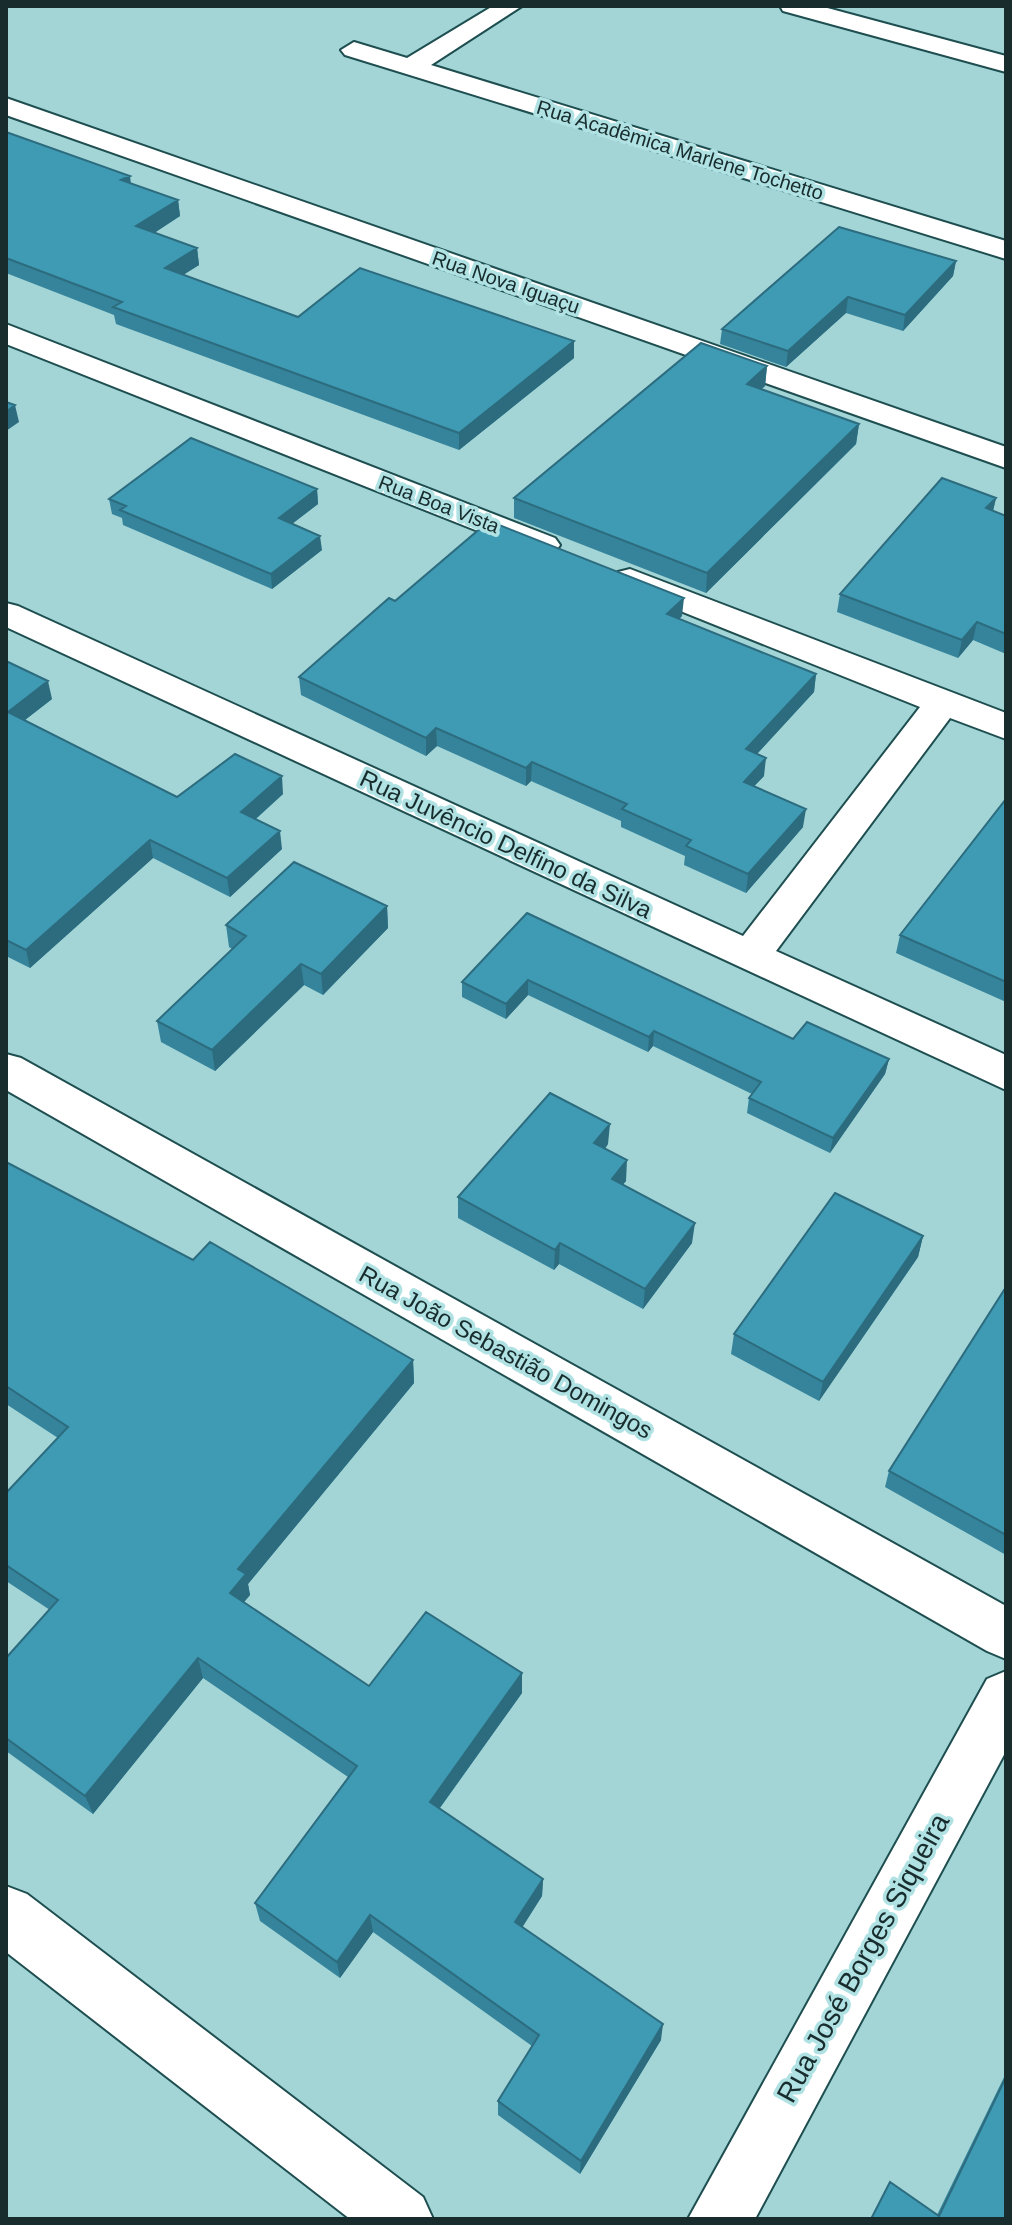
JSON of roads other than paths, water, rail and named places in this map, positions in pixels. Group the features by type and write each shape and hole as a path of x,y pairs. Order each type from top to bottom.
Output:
{"street":[{"path":"411,67 510,6"},
{"path":"792,6 1006,64"},
{"name":"Rua Acadêmica Marlene Tochetto","path":"354,50 1006,250"},
{"name":"Rua Nova Iguaçu","path":"6,106 1006,458"},
{"name":"Rua Boa Vista","path":"6,333 1006,727"},
{"name":"Rua Juvêncio Delfino da Silva","path":"6,614 1006,1074"},
{"path":"750,956 943,702"},
{"name":"Rua João Sebastião Domingos","path":"6,1070 1006,1634"},
{"name":"Rua José Borges Siqueira","path":"720,2219 1006,1697"},
{"path":"6,1915 401,2219"}]}
